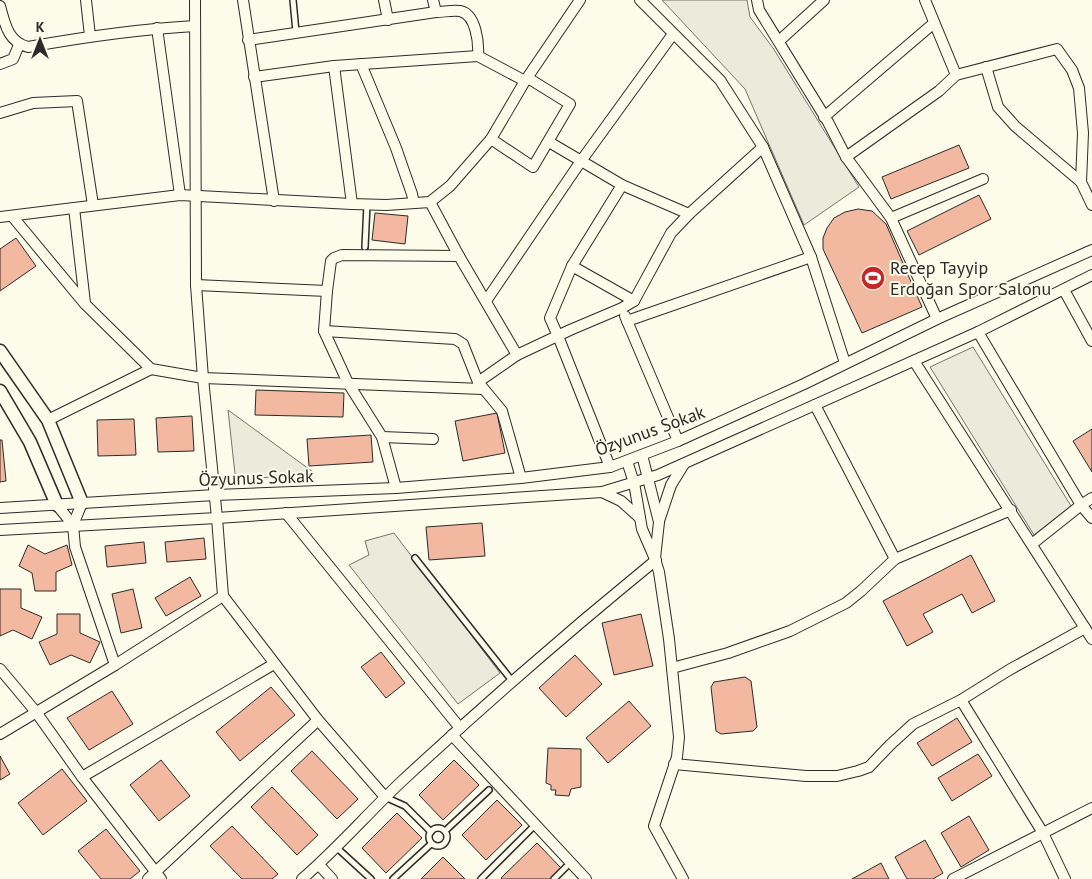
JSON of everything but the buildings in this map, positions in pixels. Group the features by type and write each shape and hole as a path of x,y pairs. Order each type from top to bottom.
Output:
{"street":[{"path":"86,0 90,36"},
{"path":"195,0 196,285 223,596 318,720 385,797"},
{"path":"243,0 274,200"},
{"path":"384,0 388,20"},
{"path":"433,0 436,12"},
{"path":"0,216 180,195 352,204 430,202 450,186 491,139 527,79 580,0"},
{"path":"640,0 720,80 763,147 811,257 845,363"},
{"path":"757,0 759,10 824,116 846,157 891,218 937,319"},
{"path":"779,41 824,0"},
{"path":"925,0 956,75"},
{"path":"0,6 2,19 12,39 28,47 90,36 157,28 195,26"},
{"path":"248,40 436,12 461,11 471,19 478,56"},
{"path":"824,116 934,23"},
{"path":"157,28 180,195"},
{"path":"486,301 582,161 673,34"},
{"path":"0,64 14,59 19,44"},
{"path":"846,157 939,91 956,75 1057,49 1072,70 1079,88 1083,133 1080,182"},
{"path":"254,77 334,66 478,56 527,79 570,104 533,167 491,139"},
{"path":"361,64 396,148 414,203"},
{"path":"334,66 352,204"},
{"path":"986,67 998,107 1015,126 1080,182 1092,205"},
{"path":"0,113 33,103 77,101 93,205"},
{"path":"549,142 622,185 690,214"},
{"path":"12,216 85,304 151,369 203,378 480,385 517,355 634,301 671,234 763,147"},
{"path":"891,218 983,180"},
{"path":"610,467 550,318 572,266 622,185"},
{"path":"430,202 517,355"},
{"path":"74,208 85,304"},
{"name":"Özyunus Sokak","path":"0,508 215,495 396,488 521,478 610,467 678,441 937,319 1092,250"},
{"path":"396,488 382,437 348,383 324,331 331,261 342,255 459,256"},
{"path":"627,321 811,257"},
{"path":"572,266 634,301"},
{"path":"0,530 217,518 602,492 648,478 684,464 978,332 1092,275"},
{"path":"196,285 327,291"},
{"path":"1064,290 1092,342"},
{"path":"622,308 678,441"},
{"path":"324,331 455,339 463,344 480,385 502,411 521,478"},
{"path":"978,332 1081,505 1092,518"},
{"path":"0,351 48,420 82,503 73,525 75,547 115,665"},
{"path":"914,361 1092,639"},
{"path":"48,420 151,369"},
{"path":"0,391 30,442 57,505 73,525"},
{"path":"815,405 895,559"},
{"path":"382,437 433,439"},
{"path":"642,455 659,522"},
{"path":"627,461 634,482 642,529 656,560"},
{"path":"683,879 654,826 674,764 679,737 669,639 656,560 659,522 671,485 684,464"},
{"path":"602,492 621,501 640,518"},
{"path":"1032,544 1092,498"},
{"path":"672,668 728,653 790,630 846,603 895,559 1011,510"},
{"path":"286,513 460,728"},
{"path":"302,879 319,865 385,797 452,735 581,622 656,560"},
{"path":"0,734 115,665 223,596"},
{"path":"674,764 821,777 848,774 870,767 913,724 961,700 1009,670 1085,628"},
{"path":"82,777 274,664"},
{"path":"0,669 36,712 155,877 318,720"},
{"path":"961,700 1043,833 1065,879"},
{"path":"452,735 586,879"},
{"path":"953,879 1092,808"},
{"path":"319,865 332,879"}],"lane":[{"path":"293,0 296,32"},
{"path":"364,247 367,204"},
{"path":"415,558 513,682"},
{"path":"445,831 489,790"},
{"path":"385,797 404,806 431,832"},
{"path":"482,879 536,825"},
{"path":"431,844 429,838 431,832 436,828 445,831"},
{"path":"431,844 440,846 446,843 445,831"},
{"path":"392,879 431,844"},
{"path":"336,847 371,879"},
{"path":"554,879 566,867"}],"shaded area":[{"path":"662,0 747,0 750,17 773,48 859,187 804,225 745,89"},
{"path":"973,347 1071,506 1034,535 930,367"},
{"path":"228,410 313,472 245,480 235,474"},
{"path":"394,533 500,673 458,704 349,565 369,555 365,541"}],"place":[{"name":"Recep Tayyip Erdoğan Spor Salonu","path":"873,278"}]}
